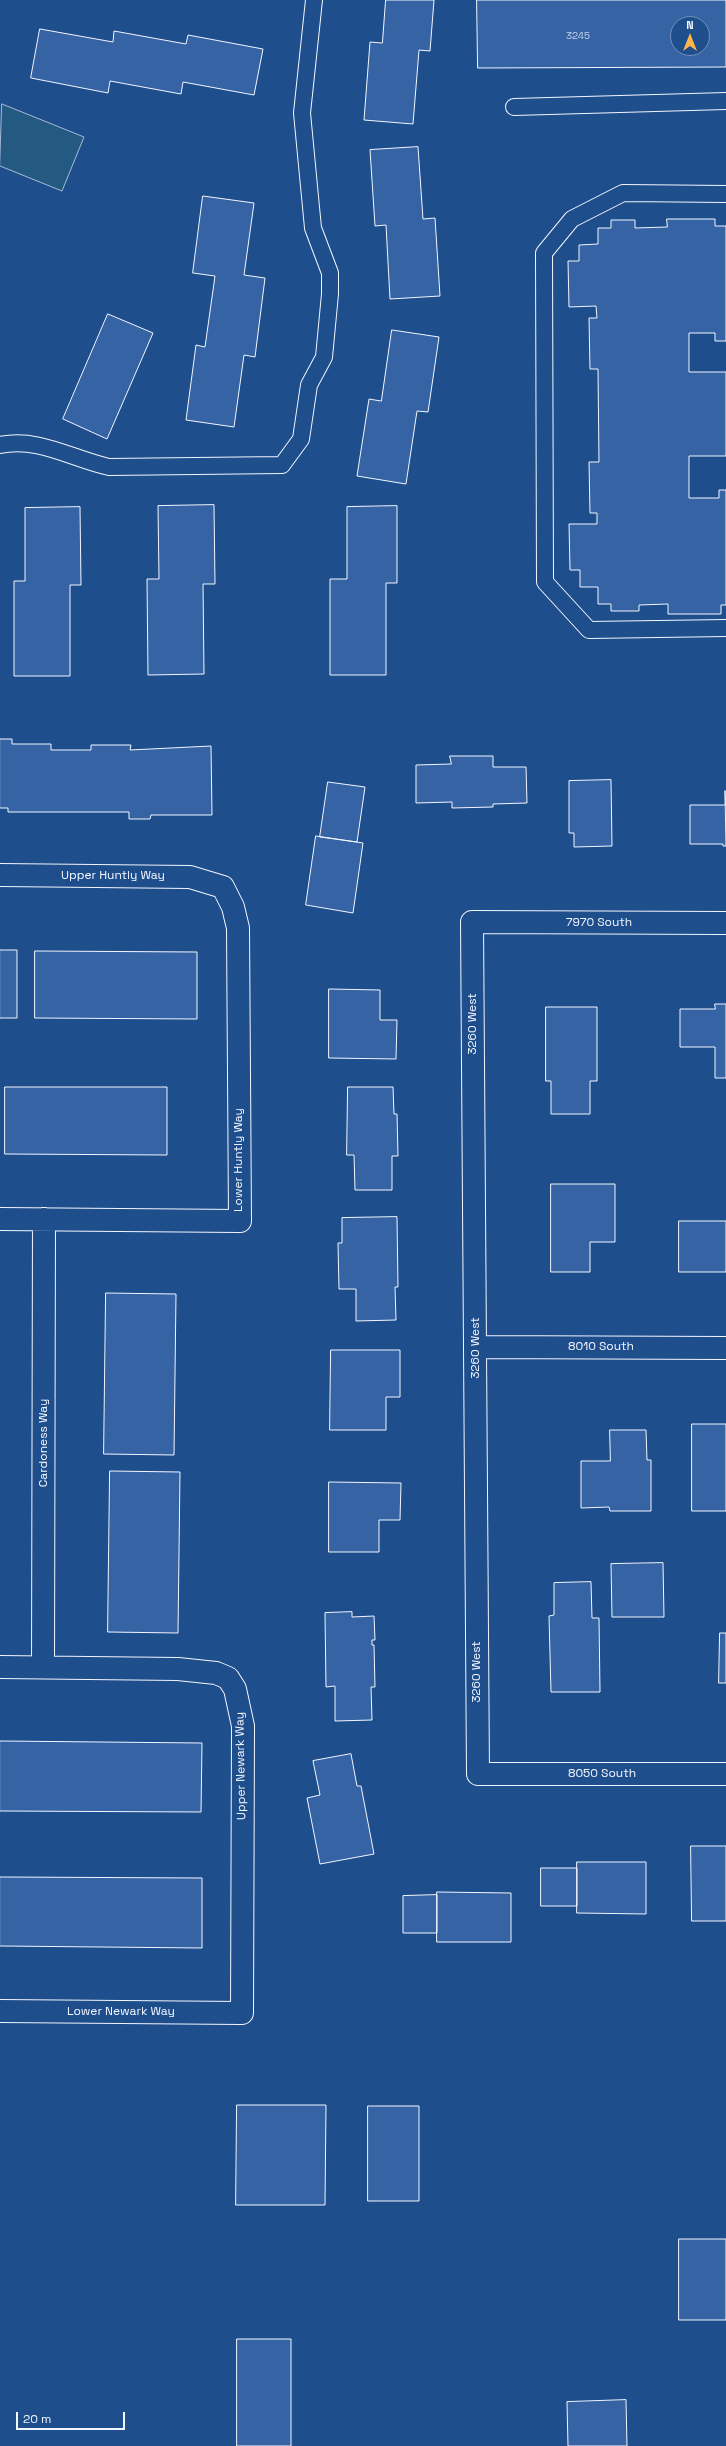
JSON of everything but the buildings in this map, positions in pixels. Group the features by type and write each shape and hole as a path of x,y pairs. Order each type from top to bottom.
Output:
{"street":[{"name":"Upper Huntly Way","path":"0,875 190,877 223,887"},
{"name":"Lower Huntly Way","path":"0,1219 240,1221 238,928 233,907 223,887"},
{"name":"7970 South","path":"472,922 726,923"},
{"name":"3260 West","path":"472,922 478,1774"},
{"name":"Cardoness Way","path":"43,1668 44,1220"},
{"name":"8010 South","path":"476,1347 726,1348"},
{"name":"Upper Newark Way","path":"0,1667 203,1670 228,1678 235,1689 243,1726 242,2013"},
{"name":"8050 South","path":"478,1774 726,1774"},
{"name":"Lower Newark Way","path":"0,2012 242,2013"}],"lane":[{"path":"0,445 27,443 52,448 92,464 109,467 244,466 282,465 302,439 309,385 324,358 330,294 330,273 314,228 302,113 314,0"},
{"path":"514,106 726,101"},
{"path":"726,194 623,193 572,219 544,253 545,582 589,630 726,628"}],"shaded area":[{"path":"2,104 84,137 62,191 0,166"}]}
